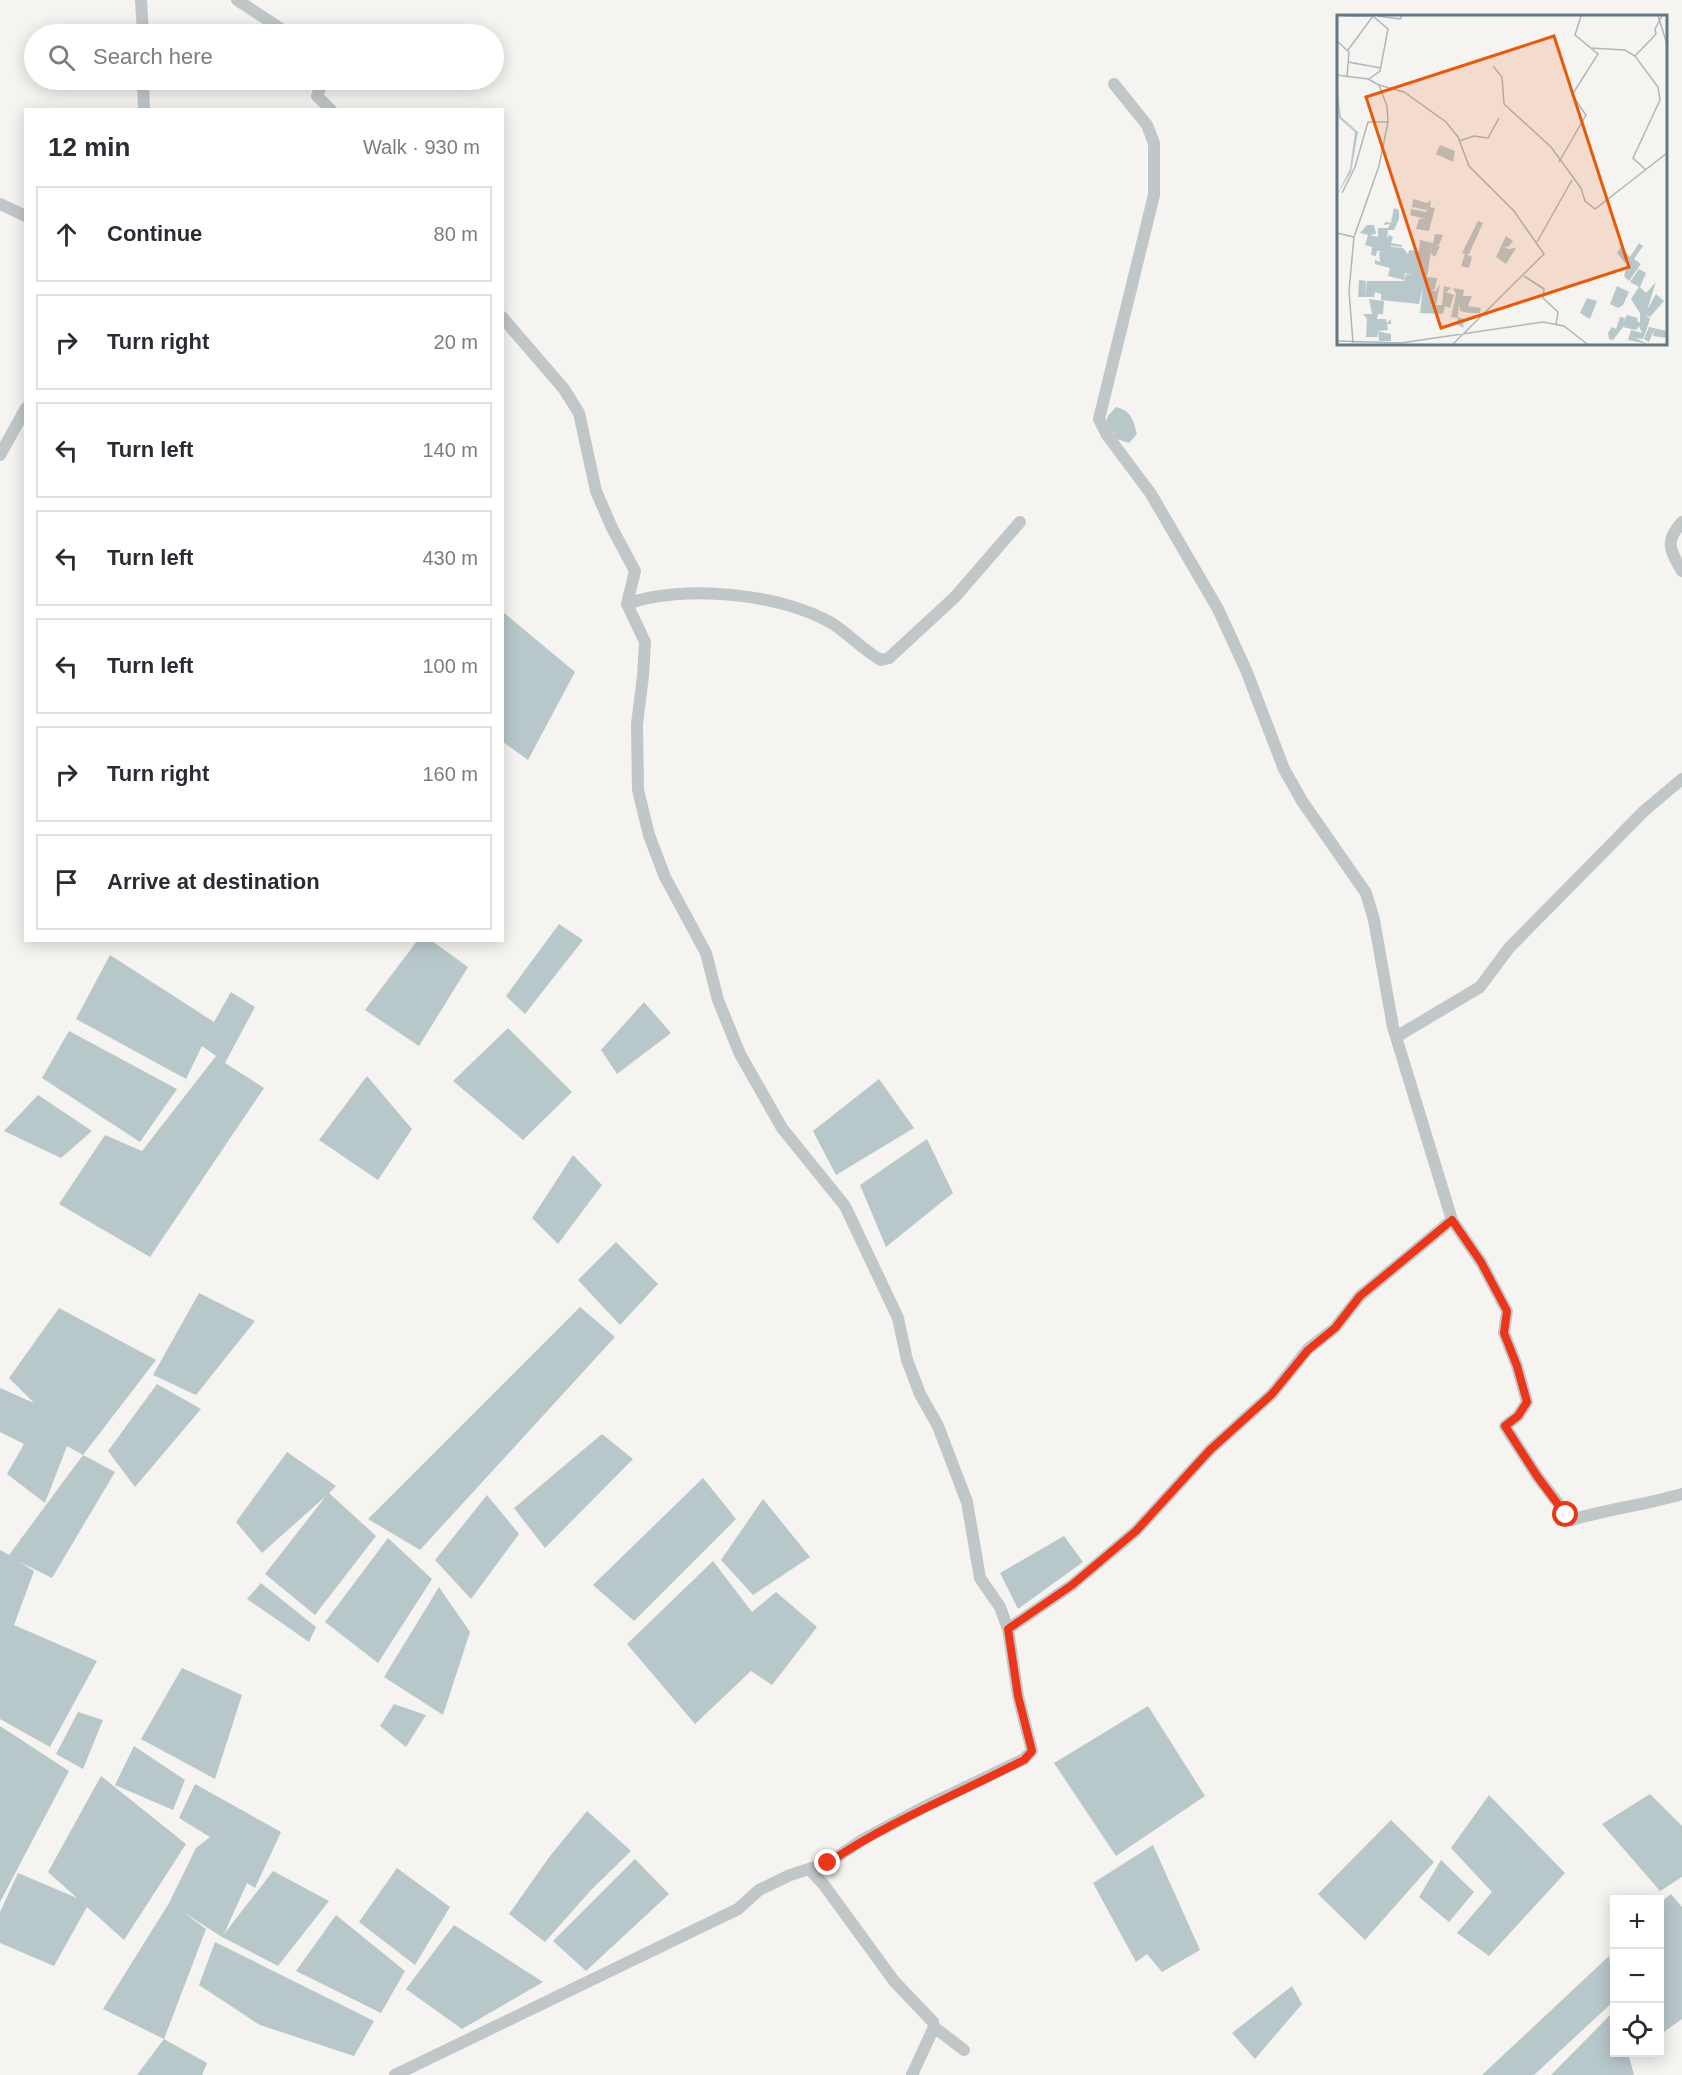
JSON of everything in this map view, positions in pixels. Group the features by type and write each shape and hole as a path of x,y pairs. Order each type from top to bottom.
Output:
{"street":[{"path":"141,0 142,24"},
{"path":"237,0 274,24"},
{"path":"1114,84 1147,125 1154,143 1154,195 1099,419 1107,435 1151,494 1218,609 1246,670 1284,769 1302,801 1366,893 1374,920 1396,1037 1452,1220 1481,1262 1507,1311 1504,1333 1517,1366 1527,1402 1518,1416 1505,1426 1537,1476 1571,1520 1617,1507 1650,1503 1682,1494"},
{"path":"143,90 144,108"},
{"path":"319,90 317,96 329,108"},
{"path":"0,204 24,215"},
{"path":"395,2075 738,1909 759,1890 828,1863 862,1840 924,1807 1024,1760 1032,1751 1018,1696 1008,1629 1000,1607 980,1578 967,1502 938,1426 920,1394 907,1360 898,1318 845,1206 782,1128 740,1054 718,1000 706,953 664,877 649,835 638,790 637,724 645,642 627,604 635,571 612,528 596,490 579,413 564,389 504,319"},
{"path":"0,455 24,412"},
{"path":"627,604 657,596 720,594 772,602 817,616 834,625 881,660 889,658 932,621 1020,522"},
{"path":"1682,522 1670,539 1670,550 1682,571"},
{"path":"1396,1037 1480,987 1509,948 1644,812 1682,779"},
{"path":"1008,1629 1072,1585 1136,1531 1210,1450 1272,1394 1308,1350 1335,1328 1360,1296 1452,1220"},
{"path":"809,1869 824,1885 894,1981 934,2026 964,2050"},
{"path":"912,2075 934,2026"}],"shaded area":[{"path":"1116,407 1128,413 1134,424 1137,434 1129,443 1117,439 1106,422"},
{"path":"504,613 575,672 528,760 504,743"},
{"path":"559,924 583,940 525,1014 506,996"},
{"path":"416,942 433,942 468,967 419,1046 365,1010"},
{"path":"110,955 214,1022 231,992 255,1007 225,1063 264,1088 150,1257 59,1204 105,1135 142,1151 216,1056 202,1046 186,1079 76,1019"},
{"path":"644,1002 671,1033 617,1074 601,1050"},
{"path":"508,1028 572,1092 523,1140 453,1081"},
{"path":"69,1031 177,1089 140,1142 42,1078"},
{"path":"367,1076 412,1129 378,1180 319,1140"},
{"path":"879,1079 914,1128 836,1175 813,1131"},
{"path":"38,1095 92,1131 61,1158 4,1131"},
{"path":"927,1139 953,1193 886,1247 860,1185"},
{"path":"573,1155 602,1185 558,1244 532,1218"},
{"path":"616,1242 658,1284 620,1325 578,1280"},
{"path":"199,1293 255,1321 196,1395 153,1375"},
{"path":"580,1307 615,1337 420,1550 368,1519"},
{"path":"59,1308 156,1360 83,1455 67,1446 45,1503 7,1474 24,1444 0,1432 0,1388 34,1403 9,1378"},
{"path":"157,1384 201,1409 135,1487 108,1451"},
{"path":"602,1434 633,1459 545,1548 514,1508"},
{"path":"287,1452 336,1486 329,1493 376,1536 315,1615 265,1574 326,1496 262,1553 236,1522"},
{"path":"83,1455 115,1472 52,1578 18,1561 34,1571 14,1625 97,1661 50,1747 0,1719 0,1550 9,1555"},
{"path":"703,1478 736,1519 634,1621 593,1585"},
{"path":"487,1495 519,1534 471,1599 435,1560"},
{"path":"763,1499 810,1557 753,1595 721,1560"},
{"path":"1064,1536 1083,1562 1018,1609 1000,1573"},
{"path":"388,1538 432,1579 378,1663 325,1622"},
{"path":"713,1561 752,1612 776,1592 817,1627 772,1685 751,1671 695,1724 627,1644"},
{"path":"261,1583 316,1627 309,1642 247,1599"},
{"path":"439,1587 470,1632 443,1715 384,1677"},
{"path":"182,1668 242,1695 215,1779 141,1739"},
{"path":"394,1704 426,1715 406,1747 380,1726"},
{"path":"1148,1706 1205,1796 1116,1856 1054,1763"},
{"path":"78,1712 103,1720 83,1769 56,1754"},
{"path":"0,1726 69,1771 0,1902"},
{"path":"134,1746 185,1780 173,1810 115,1785"},
{"path":"101,1776 186,1844 124,1940 87,1907 54,1966 0,1943 0,1912 18,1873 77,1898 48,1872"},
{"path":"195,1784 281,1832 255,1888 247,1883 224,1934 273,1871 329,1901 278,1966 222,1937 183,1912 206,1929 164,2039 103,2009 169,1903 196,1848 210,1837 179,1818"},
{"path":"1650,1794 1682,1826 1682,1877 1660,1891 1602,1824"},
{"path":"1489,1795 1565,1873 1489,1956 1457,1933 1492,1892 1451,1848"},
{"path":"587,1811 631,1851 591,1890 545,1942 509,1914 550,1856"},
{"path":"1391,1820 1434,1862 1365,1940 1318,1894"},
{"path":"1153,1845 1200,1950 1162,1972 1147,1954 1136,1962 1093,1883"},
{"path":"635,1859 669,1894 586,1971 553,1941"},
{"path":"1441,1860 1474,1892 1449,1922 1419,1897"},
{"path":"397,1868 450,1907 415,1965 359,1922"},
{"path":"1671,1894 1682,1907 1682,2019 1664,2032 1664,1949 1664,1900"},
{"path":"336,1915 405,1971 381,2013 296,1971"},
{"path":"454,1925 543,1982 462,2029 406,1989"},
{"path":"215,1942 374,2021 354,2056 260,2025 199,1985"},
{"path":"1609,1956 1610,2005 1534,2075 1482,2075"},
{"path":"1292,1986 1302,2004 1255,2059 1232,2033"},
{"path":"1610,2015 1610,2057 1629,2057 1634,2075 1551,2075"},
{"path":"164,2039 207,2063 202,2075 137,2075"}],"route":[{"path":"828,1863 862,1840 924,1807 1024,1760 1032,1751 1018,1696 1008,1629 1072,1585 1136,1531 1210,1450 1272,1394 1313,1344 1335,1328 1360,1296 1452,1220 1481,1262 1507,1311 1504,1333 1517,1366 1527,1402 1518,1416 1505,1426 1554,1501 1566,1515"}]}
